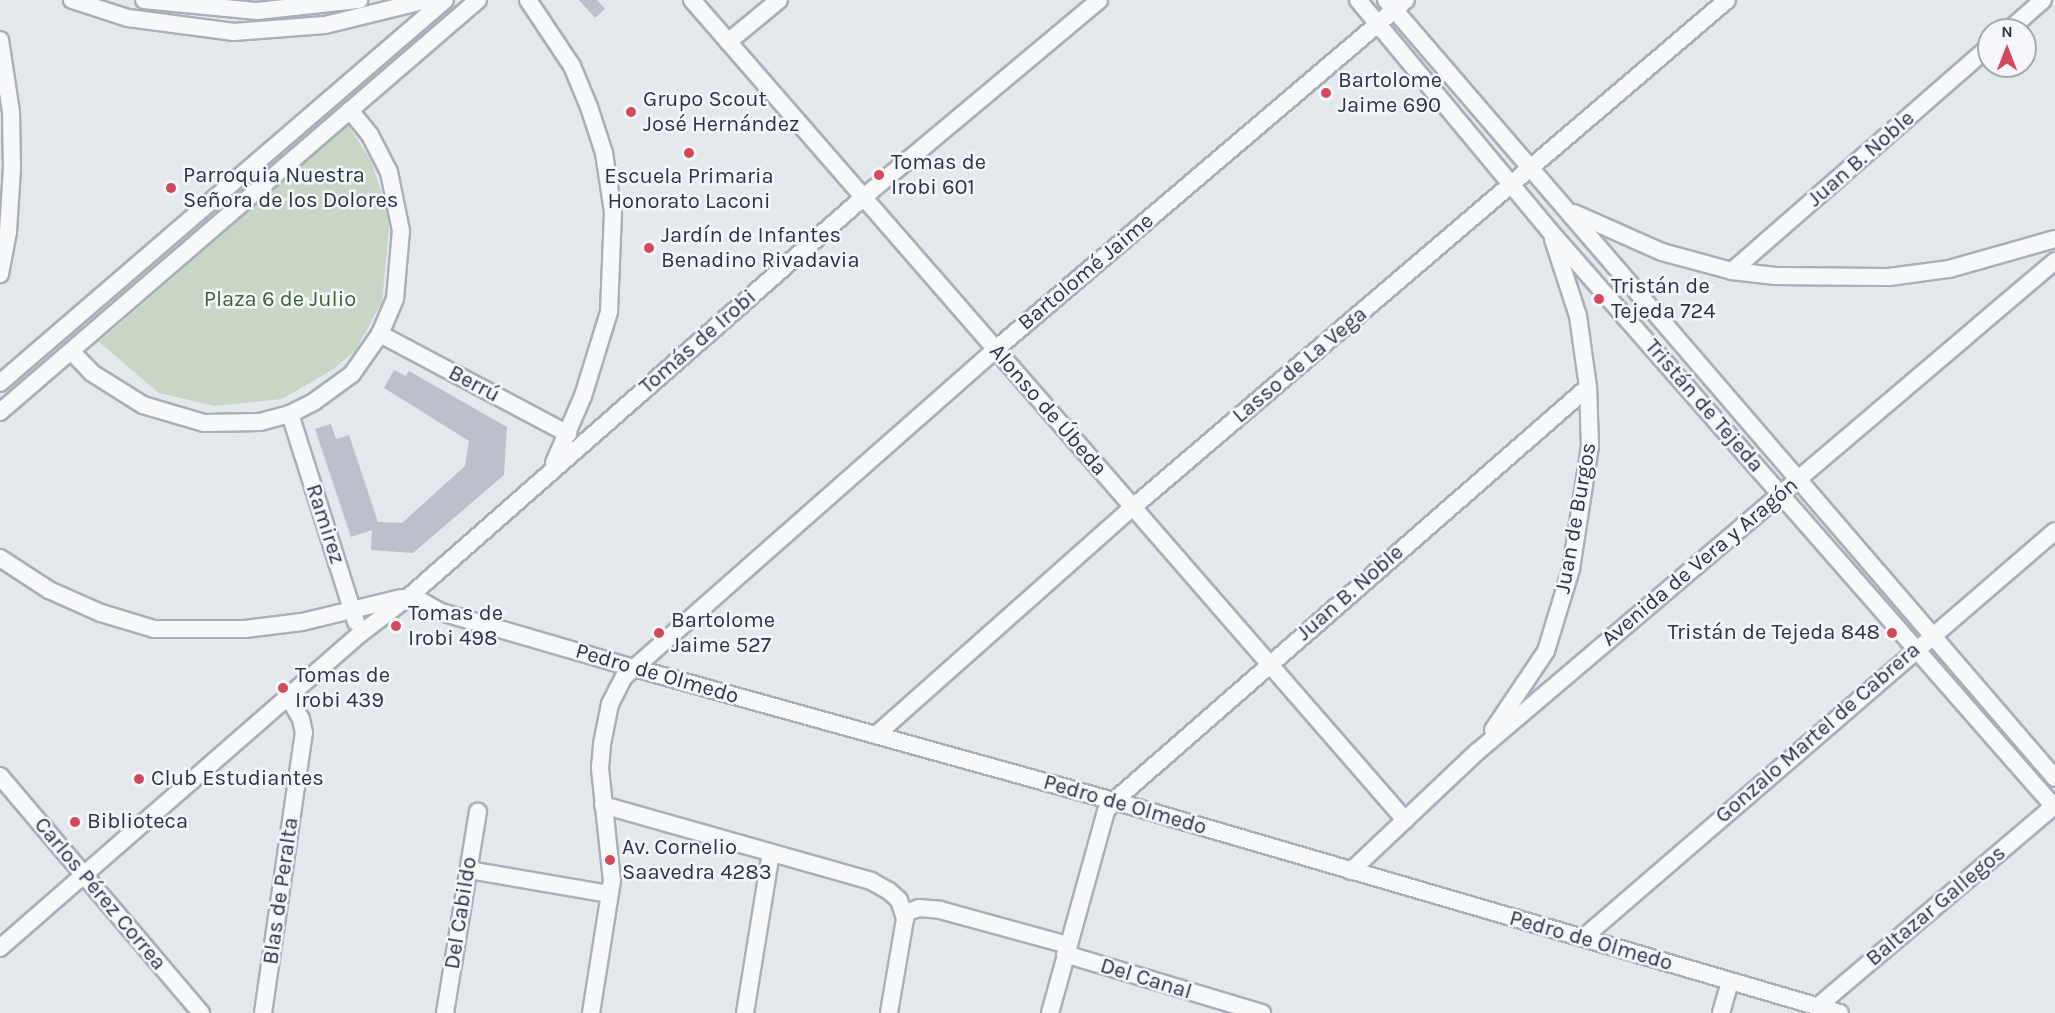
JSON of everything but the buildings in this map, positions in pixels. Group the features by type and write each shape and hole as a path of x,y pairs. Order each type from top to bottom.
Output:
{"street":[{"path":"72,0 128,18 234,32 326,25 438,0"},
{"path":"144,0 257,11 359,0"},
{"path":"0,383 438,0"},
{"path":"0,412 478,0"},
{"path":"528,0 572,66 589,107 604,153 613,212 609,312 568,434 551,469"},
{"name":"Alonso de Úbeda","path":"692,0 865,196 1267,665 1405,820"},
{"path":"728,42 779,0"},
{"name":"Tomás de Irobi","path":"289,698 360,634 411,595 551,469 865,196 1099,0"},
{"name":"Tristán de Tejeda","path":"1358,0 1549,230 2055,806"},
{"name":"Lasso de La Vega","path":"876,735 1132,508 1727,0"},
{"path":"2023,18 2043,0"},
{"name":"Tristán de Tejeda","path":"1396,3 1530,168 2055,778"},
{"name":"Bartolomé Jaime","path":"591,1013 609,894 600,768 609,706 634,668 996,349 1379,24 1396,3"},
{"path":"0,40 11,202 0,274"},
{"name":"Juan B. Noble","path":"1732,271 1977,57"},
{"path":"71,351 113,388 169,416 230,424 290,414 315,401 352,374 380,334 398,281 399,213 381,154 350,110"},
{"path":"1566,210 1626,239 1732,271 1821,279 1889,277 1992,260 2055,239"},
{"name":"Juan de Burgos","path":"1477,752 1529,681 1546,651 1571,569 1589,457 1588,387 1578,316 1549,230"},
{"name":"Avenida de Vera y Aragón","path":"1351,871 1477,752 2055,261"},
{"name":"Berrú","path":"380,334 568,434"},
{"name":"Juan B. Noble","path":"1114,801 1588,387"},
{"name":"Ramirez","path":"290,414 360,634"},
{"name":"Gonzalo Martel de Cabrera","path":"1583,938 1916,648 2055,531"},
{"path":"0,558 49,590 101,614 154,629 245,629 352,612 411,595"},
{"name":"Pedro de Olmedo","path":"411,595 441,612 1114,801 1839,1013"},
{"path":"0,948 289,698"},
{"name":"Blas de Peralta","path":"263,1013 304,733 302,719 289,698"},
{"name":"Carlos Pérez Correa","path":"0,776 201,1013"},
{"path":"1050,1013 1106,811 1114,801"},
{"path":"603,805 871,881 889,891 899,900 904,913 889,1013"},
{"name":"Baltazar Gallegos","path":"1817,1007 2055,806"},
{"name":"Del Cabildo","path":"445,1013 478,812"},
{"path":"745,1013 771,852"},
{"path":"468,870 609,894"},
{"name":"Del Canal","path":"904,913 919,908 940,910 1066,950 1228,1008 1262,1013"},
{"path":"1721,1013 1730,982"}],"green space":[{"name":"Plaza 6 de Julio","path":"348,125 371,161 390,218 382,302 355,351 332,370 282,399 215,406 159,393 99,342"}],"place":[{"name":"Bartolome Jaime 690","path":"1326,93"},
{"name":"Grupo Scout José Hernández","path":"631,112"},
{"name":"Escuela Primaria Honorato Laconi","path":"689,153"},
{"name":"Tomas de Irobi 601","path":"879,175"},
{"name":"Parroquia Nuestra Señora de los Dolores","path":"171,188"},
{"name":"Jardín de Infantes Benadino Rivadavia","path":"649,248"},
{"name":"Tristán de Tejeda 724","path":"1599,299"},
{"name":"Tomas de Irobi 498","path":"396,626"},
{"name":"Bartolome Jaime 527","path":"659,633"},
{"name":"Tristán de Tejeda 848","path":"1892,633"},
{"name":"Tomas de Irobi 439","path":"283,688"},
{"name":"Club Estudiantes","path":"139,779"},
{"name":"Biblioteca","path":"75,822"},
{"name":"Av. Cornelio Saavedra 4283","path":"610,860"}]}
